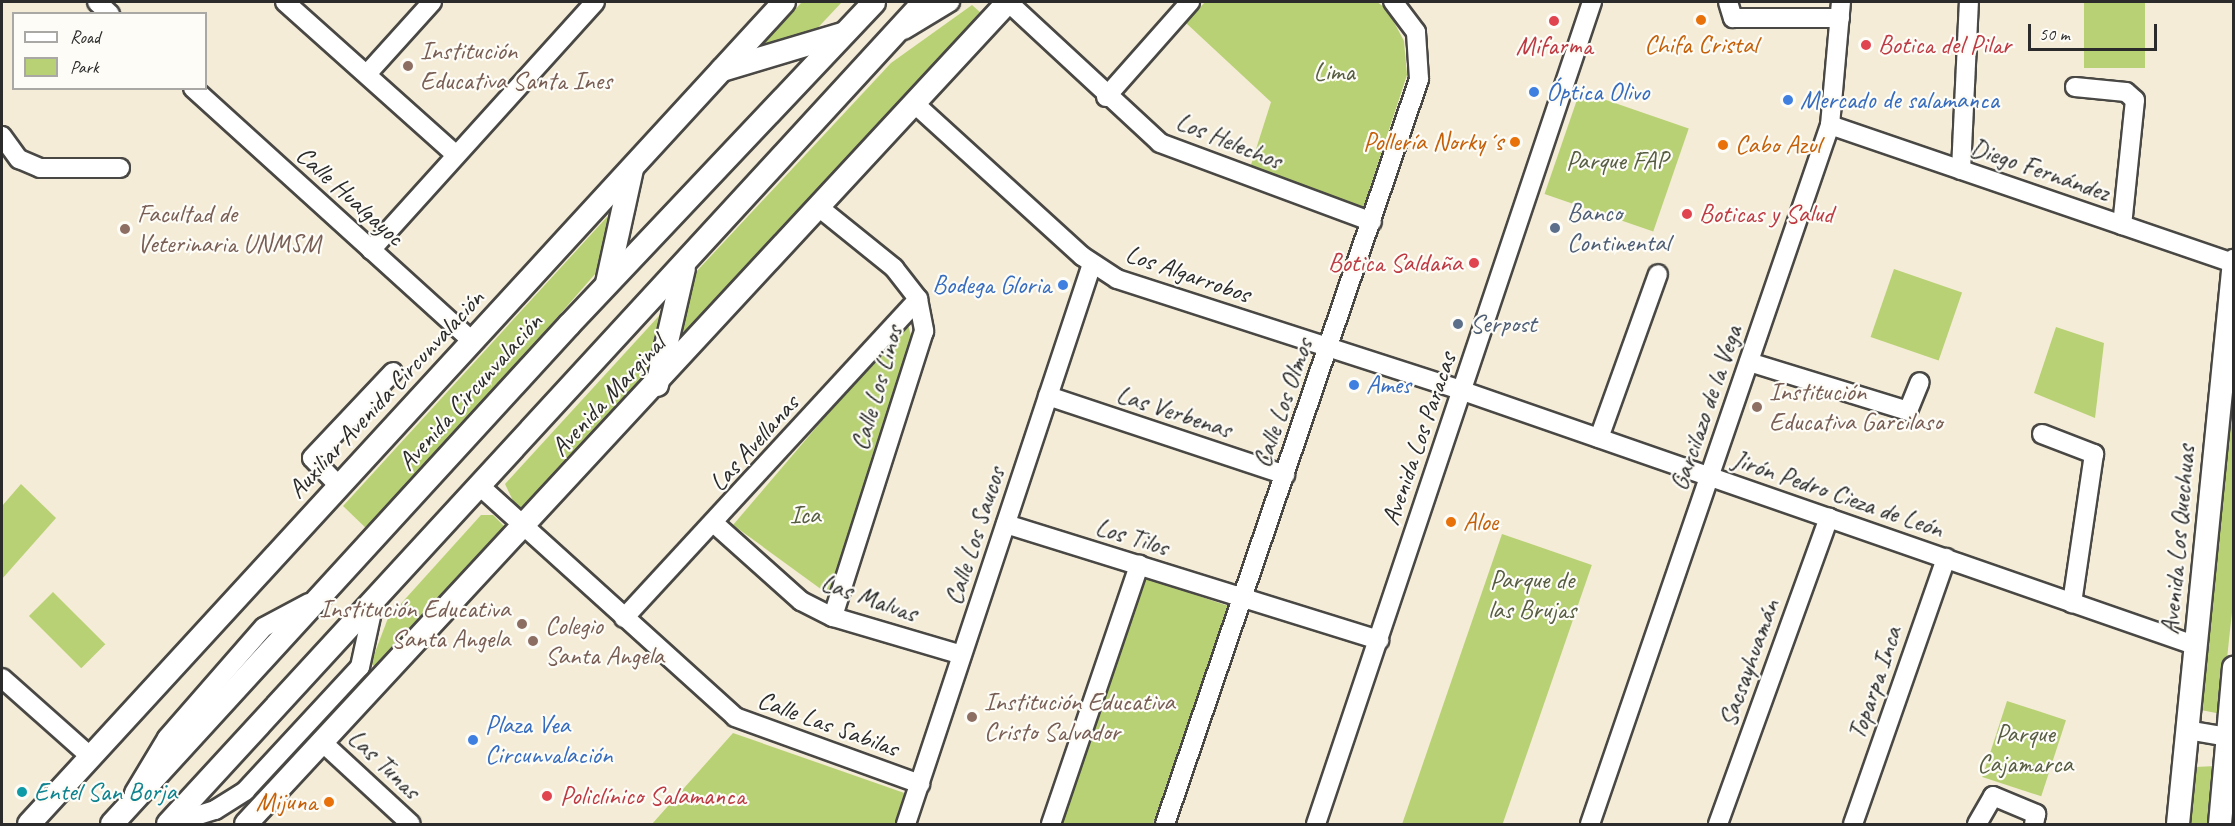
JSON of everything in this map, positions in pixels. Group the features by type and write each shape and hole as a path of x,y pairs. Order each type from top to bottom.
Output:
{"main road":[{"name":"Auxiliar Avenida Circunvalación","path":"29,825 784,2"},
{"name":"Avenida Circunvalación","path":"118,817 335,584 607,285 874,2"},
{"path":"169,825 376,596 482,488 924,2"},
{"name":"Avenida Marginal","path":"246,825 321,741 821,209 1008,2"},
{"path":"721,70 844,34"},
{"path":"607,285 632,167"},
{"name":"Avenida Los Quechuas","path":"2178,825 2233,262"},
{"path":"657,386 685,265"},
{"path":"2220,825 2230,737 2234,668"}],"street":[{"path":"285,2 455,154"},
{"path":"367,74 432,2"},
{"path":"371,250 455,154 595,2"},
{"path":"895,35 950,2"},
{"name":"Los Helechos","path":"1008,2 1106,97 1160,142 1194,159 1372,222"},
{"path":"1106,97 1190,2"},
{"name":"Calle Los Olmos","path":"1165,825 1413,103 1422,54 1416,32 1393,2"},
{"path":"1961,170 1968,2"},
{"name":"Avenida Los Paracas","path":"1316,825 1463,391 1589,3"},
{"path":"1729,9 1840,10"},
{"name":"Garcilazo de la Vega","path":"1590,825 1830,125 1840,10"},
{"path":"2075,87 2126,92 2134,100 2122,225"},
{"name":"Calle Hualgayoc","path":"195,90 473,342"},
{"name":"Los Algarrobos","path":"915,104 1092,264 1117,279 1463,391"},
{"name":"Diego Fernández","path":"1830,125 2233,262"},
{"path":"2,136 19,159 40,168 120,168"},
{"name":"Calle Los Linos","path":"821,209 879,254 918,298 924,331 833,617"},
{"name":"Calle Los Saucos","path":"906,825 1092,264"},
{"path":"1599,438 1658,274"},
{"name":"Las Avellanas","path":"624,618 716,525 918,298"},
{"path":"1749,362 1908,411 1920,382"},
{"path":"340,487 312,458 393,372"},
{"name":"Jirón Pedro Cieza de León","path":"1463,391 2197,646"},
{"name":"Las Verbenas","path":"1048,396 1285,476"},
{"path":"2042,434 2094,454 2072,603"},
{"name":"Calle Las Sabilas","path":"482,488 735,717 920,784"},
{"name":"Sacsayhuamán","path":"1718,825 1829,518"},
{"name":"Los Tilos","path":"1006,524 1379,640"},
{"name":"Las Malvas","path":"716,525 801,602 833,617 962,655"},
{"name":"Toparpa Inca","path":"1852,825 1946,558"},
{"path":"1051,825 1139,565"},
{"path":"169,825 215,810 244,791 360,667 376,596"},
{"path":"2,678 91,757"},
{"path":"2187,730 2230,737"},
{"name":"Las Tunas","path":"321,741 411,825"},
{"path":"1977,825 1993,796 2036,814 2034,825"}],"green space":[{"path":"802,2 842,2 811,35 748,60"},
{"name":"Lima","path":"1205,2 1377,2 1387,9 1404,41 1407,75 1363,209 1250,168 1271,102 1186,23"},
{"path":"2084,2 2145,2 2145,68 2084,68"},
{"path":"972,5 981,13 675,356 695,273 891,63"},
{"name":"Parque FAP","path":"1580,91 1689,128 1653,232 1545,194"},
{"path":"617,206 596,273 370,532 343,506"},
{"path":"1894,269 1962,292 1939,361 1871,337"},
{"path":"668,306 657,364 641,395 523,510 516,507 505,484"},
{"name":"Ica","path":"907,321 913,343 829,595 733,525"},
{"path":"2056,327 2104,343 2095,418 2034,393"},
{"path":"2233,384 2233,603 2221,714 2201,710"},
{"path":"21,484 56,518 2,579 2,506"},
{"path":"481,515 493,515 504,526 504,538 380,673 371,663 388,618"},
{"name":"Parque de las Brujas","path":"1502,534 1592,565 1503,824 1402,823"},
{"path":"1141,576 1228,606 1153,824 1056,824"},
{"path":"53,592 105,644 81,668 29,616"},
{"name":"Parque Cajamarca","path":"2007,701 2066,720 2041,796 1982,777"},
{"path":"733,733 910,795 899,824 652,824"},
{"path":"2216,766 2207,824 2189,824 2195,767"}],"place":[{"name":"Chifa Cristal","path":"1701,20"},
{"name":"Mifarma","path":"1554,21"},
{"name":"Botica del Pilar","path":"1866,45"},
{"name":"Institución Educativa Santa Ines","path":"408,66"},
{"name":"Óptica Olivo","path":"1534,92"},
{"name":"Mercado de salamanca","path":"1788,100"},
{"name":"Pollería Norky´s","path":"1515,142"},
{"name":"Cabo Azul","path":"1723,145"},
{"name":"Boticas y Salud","path":"1687,214"},
{"name":"Banco Continental","path":"1555,228"},
{"name":"Facultad de Veterinaria UNMSM","path":"125,229"},
{"name":"Botica Saldaña","path":"1474,263"},
{"name":"Bodega Gloria","path":"1063,285"},
{"name":"Serpost","path":"1458,324"},
{"name":"Ames","path":"1354,385"},
{"name":"Institución Educativa Garcilaso","path":"1757,407"},
{"name":"Aloe","path":"1451,522"},
{"name":"Institución Educativa Santa Angela","path":"522,624"},
{"name":"Colegio Santa Angela","path":"533,641"},
{"name":"Institución Educativa Cristo Salvador","path":"972,717"},
{"name":"Plaza Vea Circunvalación","path":"473,740"},
{"name":"Entel San Borja","path":"22,792"},
{"name":"Policlínico Salamanca","path":"547,796"},
{"name":"Mijuna","path":"329,802"}]}
